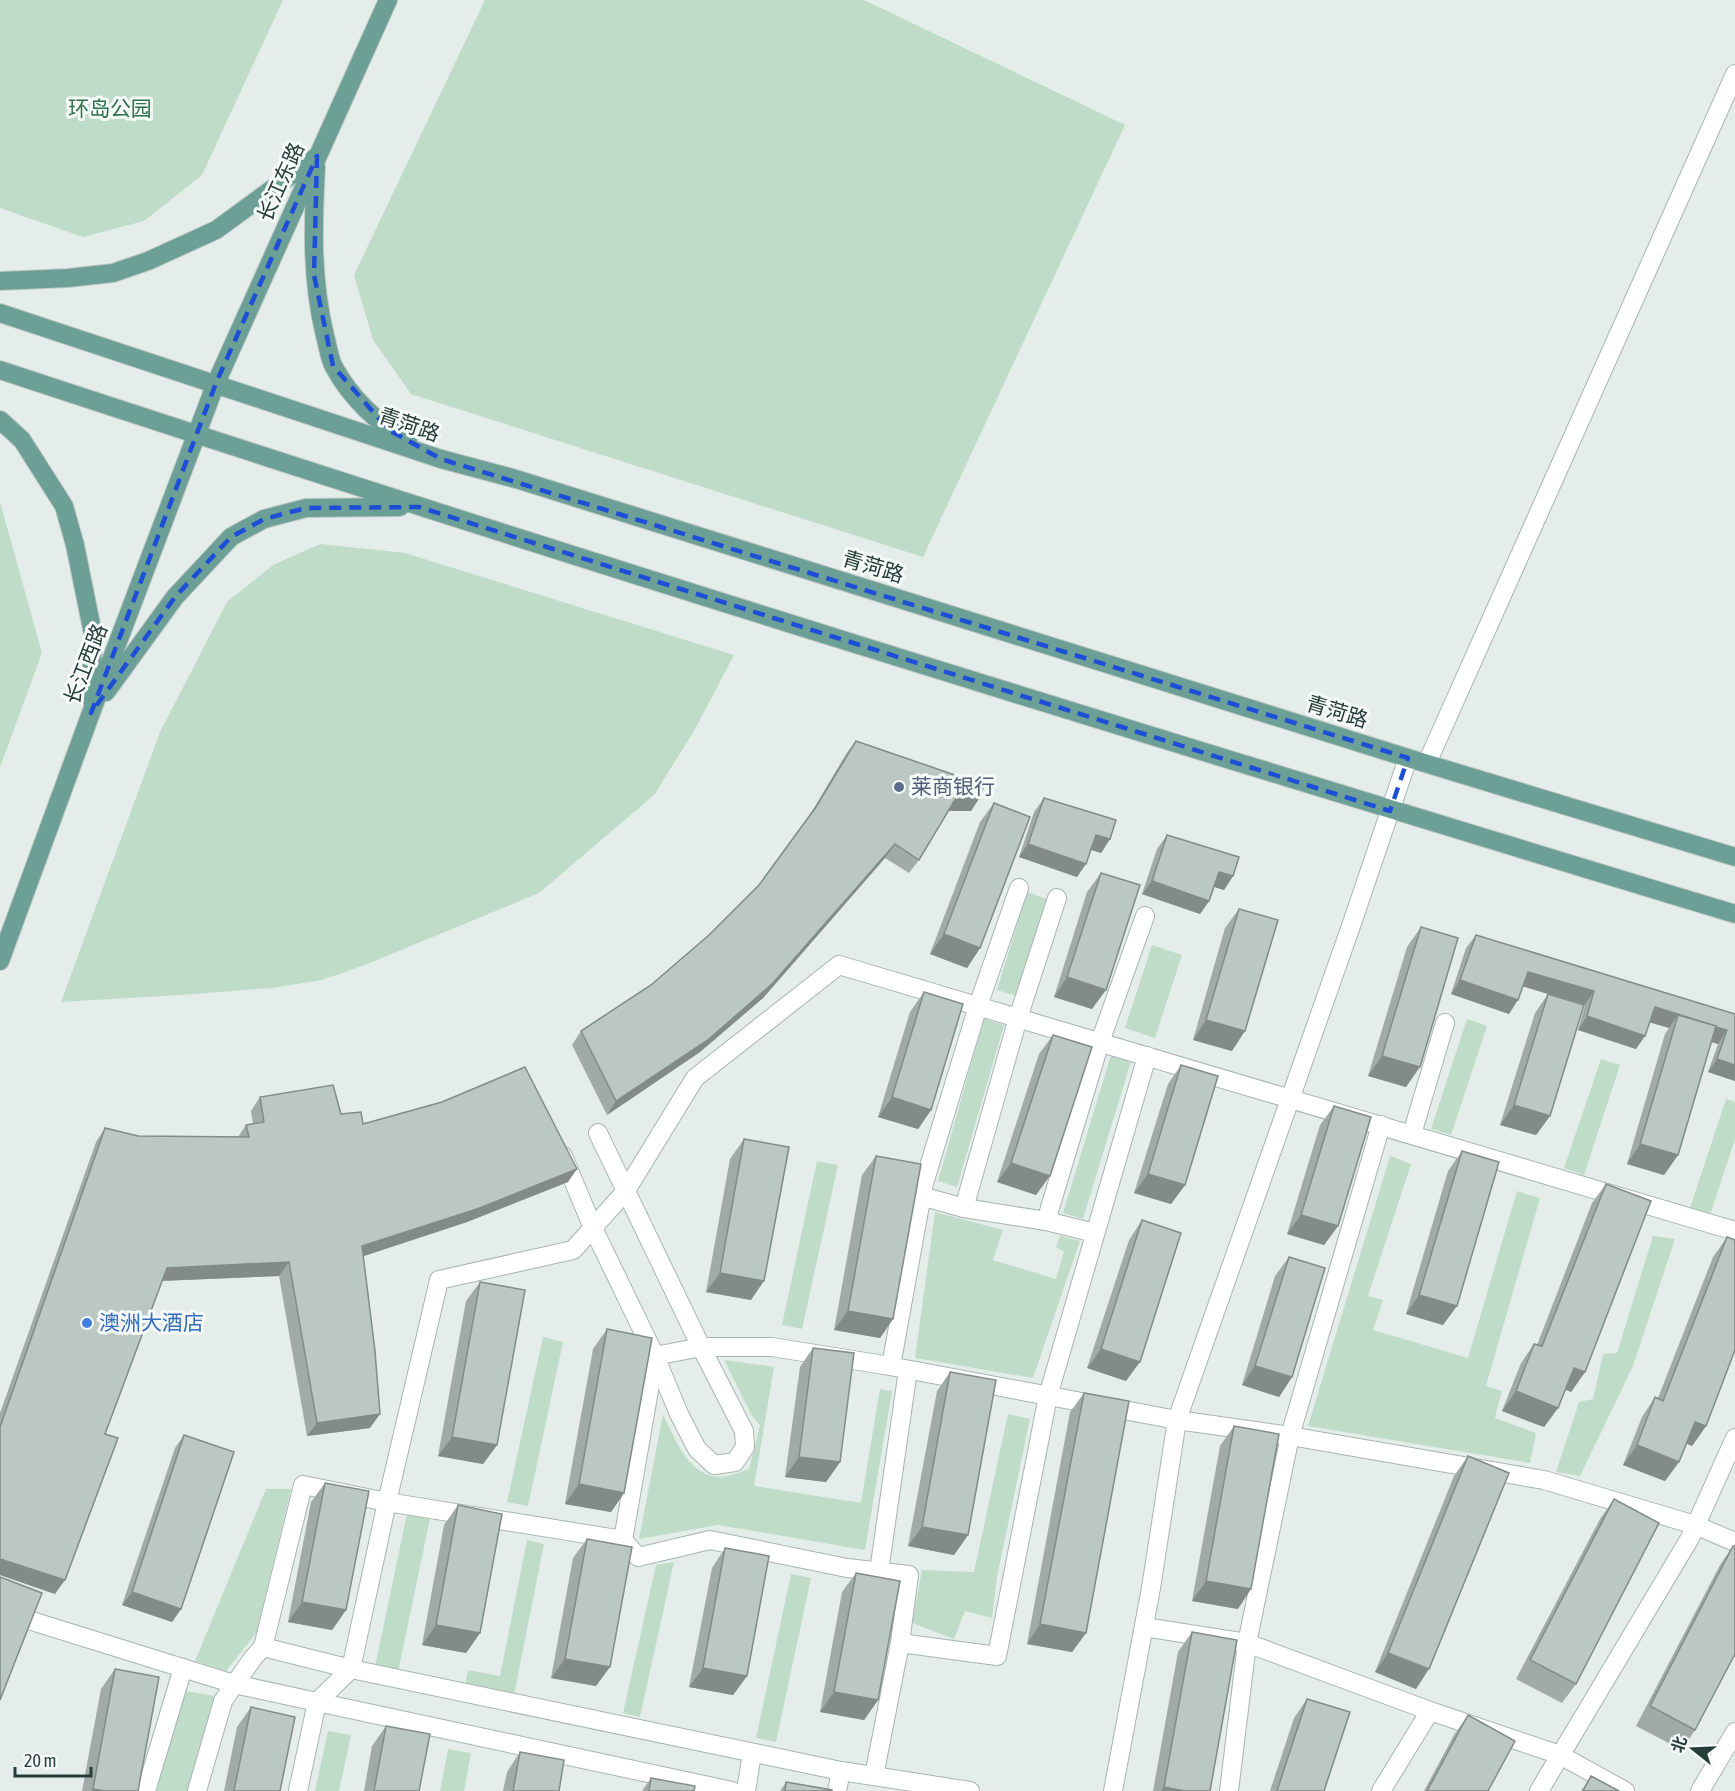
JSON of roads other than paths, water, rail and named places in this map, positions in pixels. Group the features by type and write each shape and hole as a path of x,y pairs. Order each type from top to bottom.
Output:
{"main road":[{"name":"长江东路","path":"216,383 387,0"},
{"path":"0,280 68,278 113,273 148,261 216,231 317,156"},
{"path":"317,156 313,233 314,275 321,319 333,366 358,400 388,429 441,459"},
{"name":"青菏路","path":"0,313 441,459 527,483 1408,758 1735,857"},
{"path":"0,370 419,507 1390,811 1735,915"},
{"name":"长江西路","path":"0,961 216,383"},
{"path":"0,420 22,440 64,506 75,545 93,634 91,713"},
{"path":"91,713 175,597 231,537 264,519 306,508 419,507"}],"street":[{"path":"1427,763 1735,74"},
{"path":"1113,1791 1144,1627 1177,1420 1408,758"},
{"path":"879,1571 899,1368 921,1196 978,1006 1019,888"},
{"path":"964,1208 1018,1018 1057,898"},
{"path":"1046,1221 1100,1042 1145,916"},
{"path":"298,1791 317,1702 351,1670 387,1502 439,1280 573,1250 625,1192 695,1078 839,965 1735,1231"},
{"path":"1412,1134 1445,1023"},
{"path":"900,1643 997,1656 1048,1396 1147,1056"},
{"path":"1229,1791 1247,1643 1290,1436 1381,1125"},
{"path":"563,1156 593,1228 697,1449 714,1465 735,1462 745,1447 744,1431 598,1133"},
{"path":"921,1196 964,1208 1046,1221 1095,1233"},
{"path":"655,1356 701,1347 772,1347 899,1368 1177,1420 1290,1436 1544,1480 1695,1525 1735,1542"},
{"path":"623,1540 655,1356"},
{"path":"1539,1791 1690,1538 1735,1438"},
{"path":"197,1791 223,1701 263,1647 303,1485 387,1502 623,1540 638,1557 710,1540 847,1568 909,1575 883,1782"},
{"path":"0,1611 234,1684 732,1791"},
{"path":"1144,1627 1247,1643 1430,1711 1560,1755 1625,1791"},
{"path":"263,1647 351,1670 841,1771 883,1782 968,1791"},
{"path":"146,1791 183,1668"},
{"path":"1381,1791 1430,1711"},
{"path":"1700,1791 1735,1732"},
{"path":"746,1791 752,1753"},
{"path":"837,1791 841,1771"}],"place":[{"name":"莱商银行","path":"899,787"},
{"name":"澳洲大酒店","path":"87,1323"}],"park label":[{"name":"环岛公园","path":"110,109"}]}
